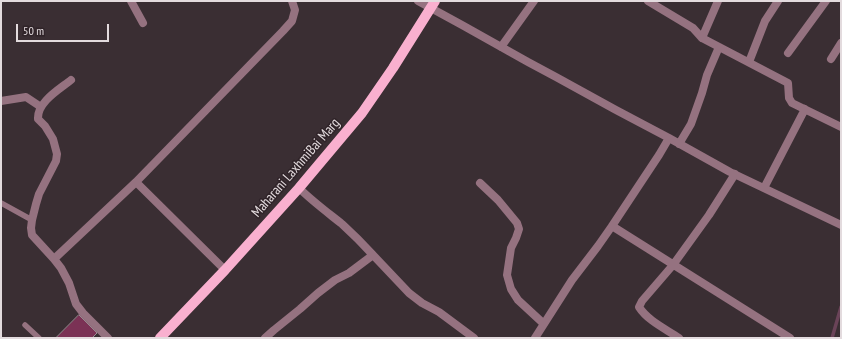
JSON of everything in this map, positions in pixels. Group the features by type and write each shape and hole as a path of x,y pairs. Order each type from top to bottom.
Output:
{"main road":[{"name":"Maharani LaxhmiBai Marg","path":"160,338 225,270 299,188 362,113 433,5"}],"street":[{"path":"131,1 143,23"},
{"path":"54,259 136,182 283,31 292,21 295,10 292,1"},
{"path":"418,1 433,5 462,25 501,47 735,174 841,225"},
{"path":"501,47 534,1"},
{"path":"648,1 693,28 702,38 788,83 789,98 792,103 841,127"},
{"path":"702,38 717,1"},
{"path":"749,62 765,21 778,1"},
{"path":"788,53 826,1"},
{"path":"831,59 841,43"},
{"path":"679,144 691,124 707,75 719,47"},
{"path":"71,80 46,100 38,115 38,119 45,126 53,139 57,154 56,161 39,194 32,220 32,235 62,268 69,282 76,304 108,338"},
{"path":"1,101 26,97 41,107"},
{"path":"764,188 805,109"},
{"path":"535,338 572,280 598,246 660,155 669,138"},
{"path":"679,338 650,319 639,307 642,301 673,265 709,215 735,174"},
{"path":"136,182 225,270"},
{"path":"480,183 498,200 517,223 519,229 511,248 507,274 511,289 518,300 544,324"},
{"path":"299,188 362,242 409,293 439,312 474,338"},
{"path":"612,226 790,338"},
{"path":"265,338 318,293 335,280 350,273 373,255"}],"lane":[{"path":"1,203 32,220"},
{"path":"25,325 39,338"}],"building":[{"path":"79,315 97,333 92,338 56,338"}],"waterway":[{"path":"832,338 841,307"}]}
